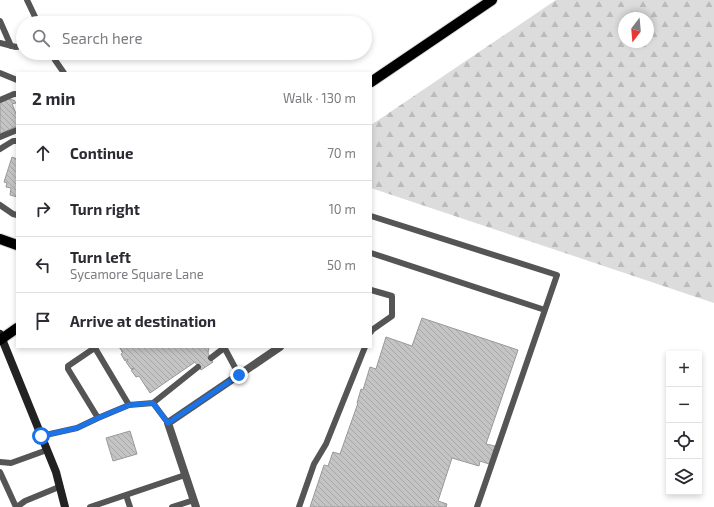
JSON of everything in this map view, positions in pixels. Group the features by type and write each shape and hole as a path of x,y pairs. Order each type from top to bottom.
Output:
{"main road":[{"path":"372,81 492,0"},
{"path":"0,238 16,245"},
{"path":"16,329 1,337 56,472 65,507"}],"street":[{"path":"195,503 168,423 279,348"}],"lane":[{"path":"28,0 35,16"},
{"path":"0,21 11,46"},
{"path":"0,43 16,47"},
{"path":"55,60 63,72"},
{"path":"0,74 16,80"},
{"path":"0,100 16,94"},
{"path":"0,136 16,130"},
{"path":"0,149 13,141 16,141"},
{"path":"0,205 16,215"},
{"path":"372,216 557,275 477,507"},
{"path":"372,254 545,310"},
{"path":"372,290 392,296 392,316 372,330"},
{"path":"94,348 67,367 98,418"},
{"path":"96,348 129,405"},
{"path":"211,358 224,348 239,375"},
{"path":"299,507 314,464 326,444 365,348"},
{"path":"41,436 77,428 129,405 153,403 198,367"},
{"path":"153,403 168,423"},
{"path":"0,462 11,463 47,450"},
{"path":"0,472 16,507 26,501 60,487"},
{"path":"90,507 186,475"},
{"path":"126,495 130,507"},
{"path":"172,507 195,503"}],"green space":[{"path":"556,0 714,0 714,303 372,188 372,124"}],"building":[{"path":"8,99 14,100 16,103 12,104 16,114 16,126 0,134 0,102"},
{"path":"12,157 16,159 16,197 10,195 11,188 6,187 7,183 4,182"},
{"path":"422,318 518,350 486,444 495,446 489,464 480,461 479,466 452,458 438,501 447,504 446,507 310,507 324,465 328,466 333,452 340,454 358,403 361,389 363,390 370,367 376,369 386,337 412,346"},
{"path":"209,348 208,353 213,362 201,370 195,362 150,393 139,376 136,377 131,370 134,368 131,369 126,362 128,359 125,361 121,354 123,352 120,349"},
{"path":"130,431 137,454 113,461 106,438"}],"route":[{"path":"41,436 86,425 98,418 129,405 153,403 168,423 239,375"}]}
